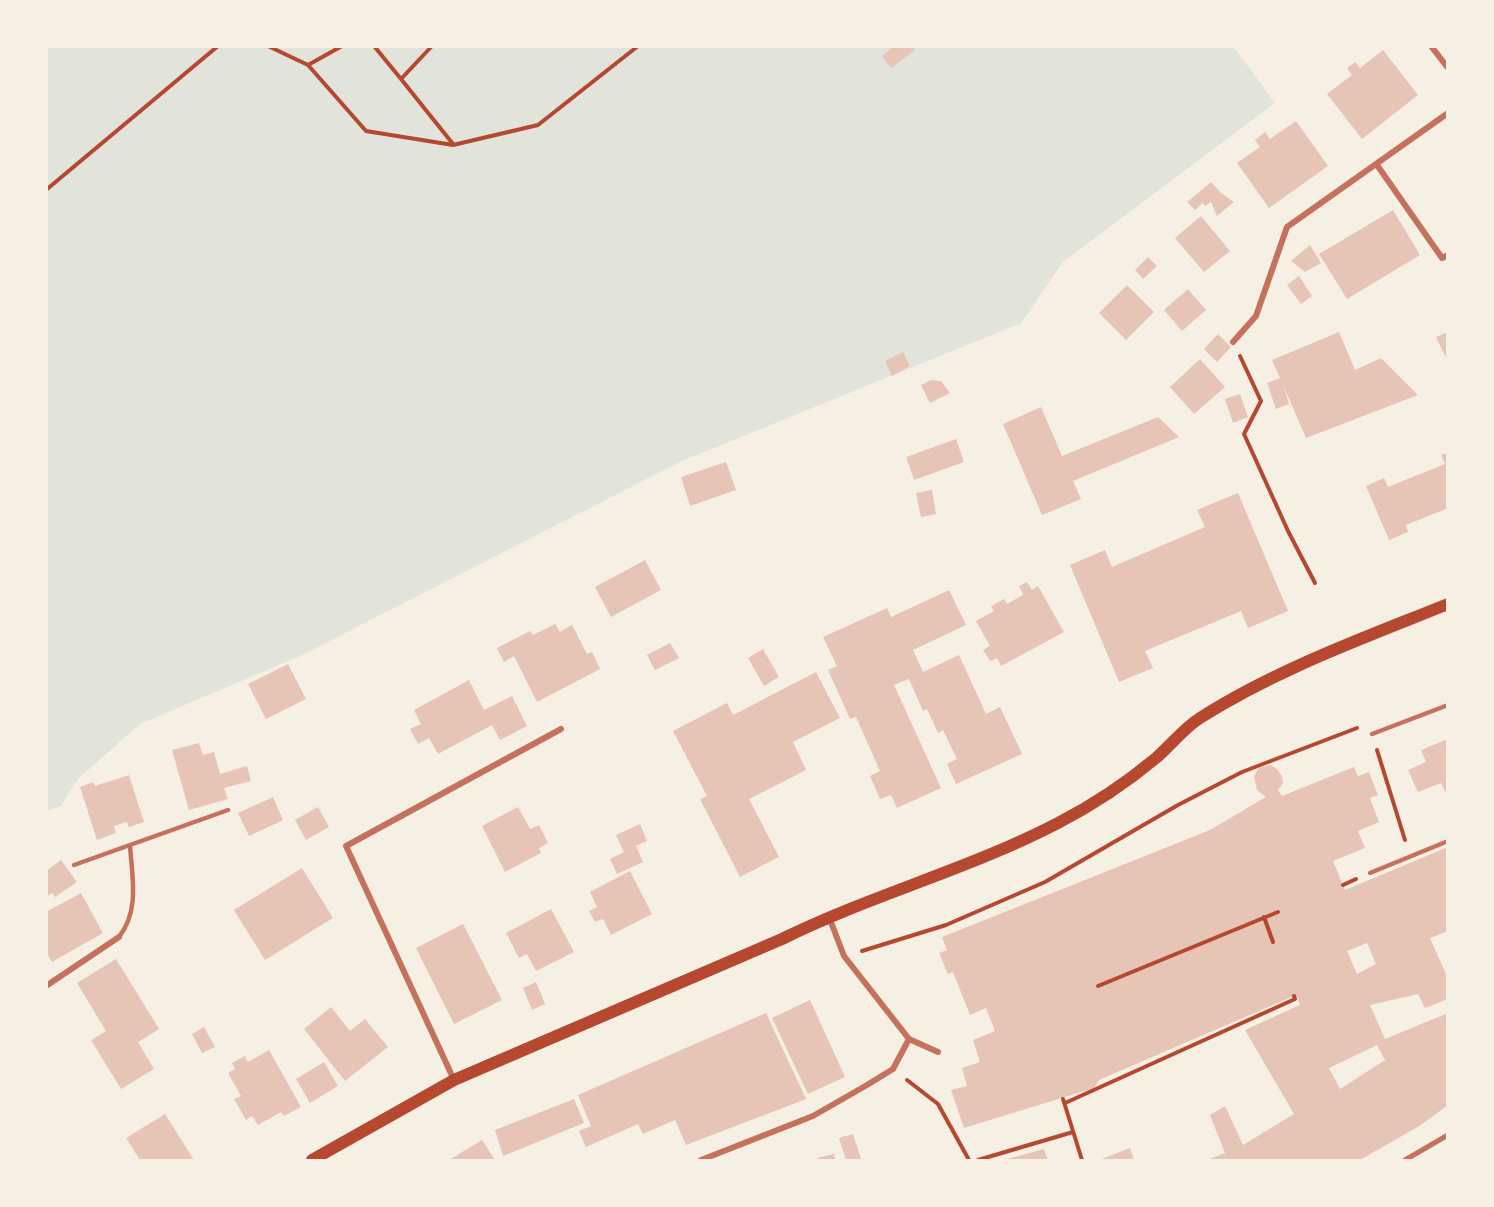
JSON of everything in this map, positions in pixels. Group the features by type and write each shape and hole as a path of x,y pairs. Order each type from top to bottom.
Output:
{"main road":[{"path":"312,1161 454,1080 771,944 829,916 1021,841 1059,823 1106,796 1157,757 1197,720 1238,693 1448,604"}],"street":[{"path":"1431,46 1448,68"},
{"path":"1233,342 1256,316 1287,227 1448,113"},
{"path":"1377,165 1442,258 1448,255"},
{"path":"454,1080 346,846 561,729"},
{"path":"829,916 844,956 909,1039 938,1052"},
{"path":"46,986 118,937"},
{"path":"701,1161 813,1116 893,1069 909,1039"},
{"path":"1405,1161 1448,1135"}],"lane":[{"path":"1372,735 1448,705"},
{"path":"74,865 228,810"},
{"path":"1370,873 1448,841"},
{"path":"118,937 130,917 134,894 130,845"}],"path":[{"path":"46,190 218,46"},
{"path":"268,46 308,65 366,131 453,145 537,125 638,46"},
{"path":"308,65 342,46"},
{"path":"374,46 453,145"},
{"path":"401,79 432,46"},
{"path":"1233,342 1261,401 1244,434 1288,531 1315,583"},
{"path":"844,956 946,925 1045,882 1178,805 1242,772 1368,723 1410,857"},
{"path":"1098,986 1278,912"},
{"path":"1264,917 1273,942"},
{"path":"1082,1161 1064,1101 1295,999 1294,996"},
{"path":"893,1069 938,1104 969,1161"},
{"path":"978,1161 1073,1132"}],"shaded area":[{"path":"1233,46 1275,103 1063,262 1021,323 682,461 300,656 140,724 78,779 61,806 47,811 46,47"}],"building":[{"path":"894,46 913,46 915,50 891,68 882,56"},
{"path":"1383,50 1418,95 1362,139 1327,94 1352,75 1347,68 1355,62 1360,68"},
{"path":"1296,121 1328,166 1269,208 1237,163 1260,147 1255,140 1265,132 1270,139"},
{"path":"1211,182 1234,202 1217,216 1211,202 1205,206 1203,203 1195,210 1187,202"},
{"path":"1393,210 1420,255 1347,299 1319,254"},
{"path":"1201,216 1230,251 1204,272 1175,238"},
{"path":"1310,245 1321,263 1305,272 1291,261"},
{"path":"1148,257 1157,266 1143,279 1135,270"},
{"path":"1299,276 1312,296 1301,304 1287,285"},
{"path":"1127,285 1154,312 1126,340 1099,313"},
{"path":"1188,289 1206,310 1182,331 1164,310"},
{"path":"1339,332 1355,370 1381,358 1418,395 1306,438 1284,387 1289,404 1276,409 1267,383 1280,378 1272,360"},
{"path":"1448,332 1448,362 1436,337"},
{"path":"1218,334 1231,347 1217,362 1204,349"},
{"path":"903,352 910,366 892,376 885,361"},
{"path":"1200,359 1225,387 1194,414 1170,387"},
{"path":"931,380 941,381 950,393 930,403 921,385"},
{"path":"1240,394 1248,417 1233,423 1225,399"},
{"path":"1041,407 1062,456 1158,417 1179,437 1073,481 1081,499 1042,515 1003,424"},
{"path":"956,439 964,462 914,480 906,457"},
{"path":"1448,453 1448,508 1406,525 1408,532 1389,540 1366,486 1384,478 1388,487 1445,464 1441,455"},
{"path":"726,462 736,490 690,506 681,477"},
{"path":"932,490 936,514 921,517 916,493"},
{"path":"1238,493 1288,611 1248,628 1241,611 1145,651 1153,668 1119,682 1070,565 1105,550 1112,567 1205,527 1197,510"},
{"path":"645,560 661,590 611,617 595,587"},
{"path":"1027,582 1032,590 1038,586 1064,632 1001,666 997,658 990,661 983,650 990,646 976,621 994,611 991,606 1004,599 1007,604 1023,595 1019,586"},
{"path":"949,590 966,625 913,650 923,672 959,655 986,714 1000,707 1022,754 956,784 947,764 957,759 943,730 938,733 927,709 923,711 909,679 894,685 941,788 897,808 891,795 880,799 870,776 880,771 856,717 850,719 828,670 837,666 823,637 887,608 891,617"},
{"path":"555,624 560,632 572,625 587,654 592,652 600,669 537,702 514,656 504,662 497,648 530,631 533,635"},
{"path":"670,643 679,658 655,670 647,655"},
{"path":"763,649 779,677 764,686 748,658"},
{"path":"288,664 306,699 266,719 248,684"},
{"path":"816,672 840,718 793,742 806,770 749,799 779,857 740,877 700,799 707,796 673,731 727,703 733,715"},
{"path":"469,680 484,710 512,696 527,726 500,740 492,725 438,754 429,738 418,744 410,729 421,724 414,710"},
{"path":"1448,739 1448,798 1441,783 1418,792 1408,770 1426,762 1421,750"},
{"path":"199,743 203,755 214,752 220,774 247,766 251,781 224,788 228,799 189,810 172,750"},
{"path":"1270,765 1276,768 1282,776 1283,783 1278,790 1282,796 1354,767 1358,776 1369,772 1378,795 1370,798 1379,822 1358,831 1365,848 1333,861 1345,890 1448,847 1448,931 1430,938 1448,979 1448,999 1425,1008 1418,994 1370,1005 1385,1039 1448,1013 1448,1105 1421,1125 1360,1160 1207,1160 1225,1153 1210,1115 1225,1106 1243,1145 1294,1114 1245,1030 1300,1005 1296,995 1099,1080 1094,1088 964,1128 951,1090 967,1086 962,1068 980,1062 973,1040 995,1031 986,1008 970,1015 953,972 948,974 939,953 947,950 942,937 1210,830 1266,797 1257,790 1254,776 1259,768","holes":["1367,943 1376,964 1357,974 1347,951","1377,1045 1385,1060 1340,1089 1329,1068"]},
{"path":"129,775 144,822 129,827 127,822 114,826 116,833 97,840 80,787 93,782 95,786"},
{"path":"273,797 283,820 249,836 238,813"},
{"path":"318,807 329,827 306,840 295,820"},
{"path":"518,807 530,829 539,825 548,843 539,848 541,853 505,872 482,826"},
{"path":"640,824 647,841 636,846 643,862 617,874 610,859 624,852 616,835"},
{"path":"61,860 77,882 55,897 52,893 46,897 46,871"},
{"path":"302,868 333,918 265,960 234,910"},
{"path":"630,871 652,914 611,935 603,919 595,922 589,911 597,907 590,892"},
{"path":"81,893 103,933 52,962 46,952 46,912"},
{"path":"551,909 574,952 536,971 527,954 519,958 506,933"},
{"path":"463,924 502,1000 454,1024 416,948"},
{"path":"116,959 159,1029 138,1042 154,1069 121,1089 91,1040 106,1031 77,983"},
{"path":"536,982 545,1004 532,1010 523,988"},
{"path":"810,1000 845,1077 808,1094 772,1018"},
{"path":"331,1007 350,1031 365,1019 388,1047 345,1081 304,1029"},
{"path":"766,1013 806,1099 686,1145 675,1120 643,1134 638,1124 586,1147 579,1131 591,1126 578,1095"},
{"path":"204,1027 215,1047 202,1053 192,1034"},
{"path":"269,1050 301,1107 284,1116 281,1112 258,1125 252,1116 246,1120 234,1099 241,1096 228,1073 235,1069 232,1063 245,1056 248,1062"},
{"path":"324,1062 338,1086 310,1103 296,1079"},
{"path":"574,1099 584,1123 503,1156 495,1130"},
{"path":"165,1114 194,1160 140,1160 126,1138"},
{"path":"853,1134 861,1159 846,1160 839,1138"},
{"path":"482,1140 495,1160 449,1160"},
{"path":"1130,1148 1134,1160 1099,1160"},
{"path":"1044,1149 1048,1160 1004,1160"},
{"path":"834,1154 835,1160 818,1160 817,1158"}]}
